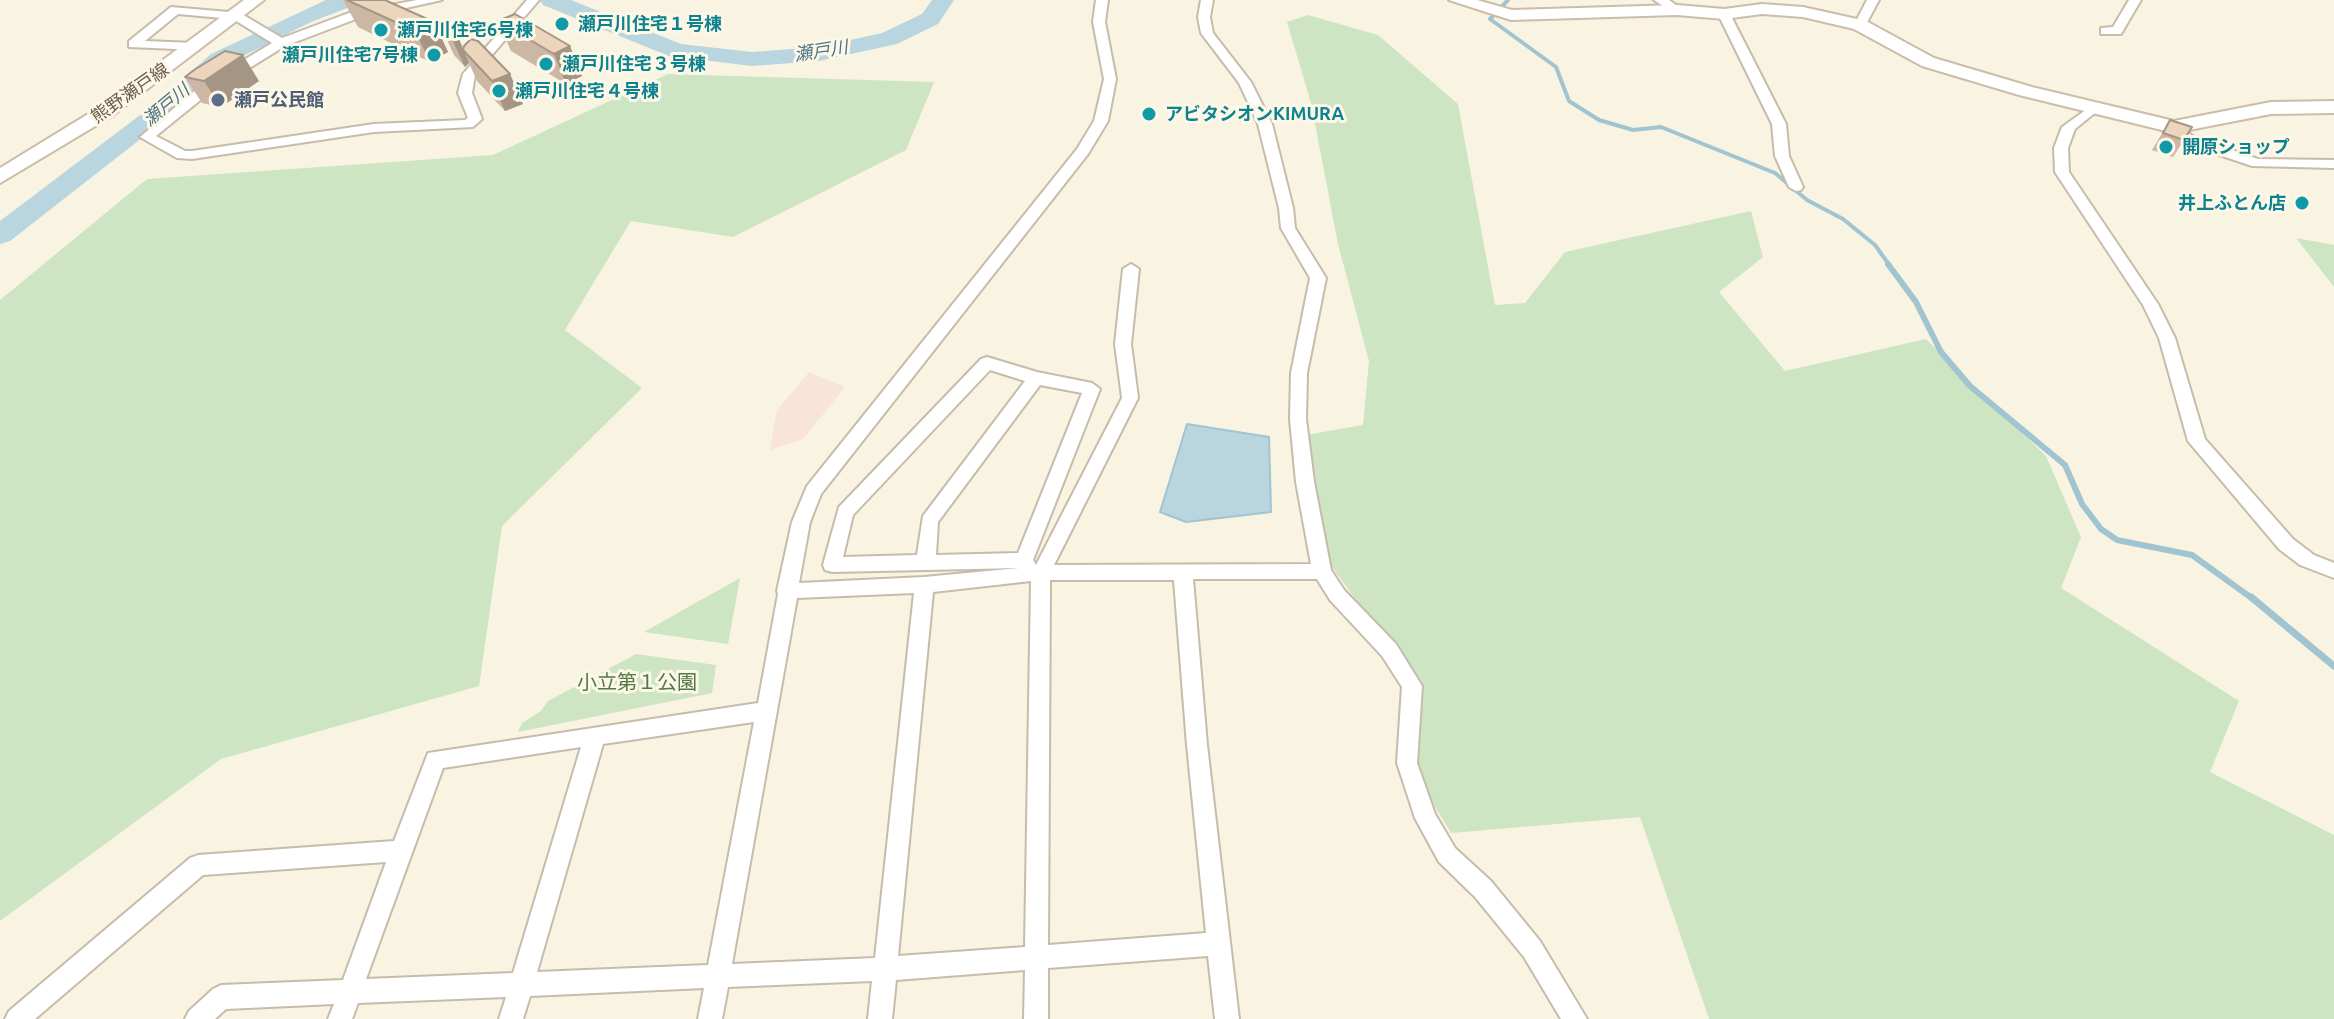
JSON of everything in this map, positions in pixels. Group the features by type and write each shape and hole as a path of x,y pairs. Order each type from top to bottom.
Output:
{"street":[{"name":"熊野瀬戸線","path":"3,171 105,112 255,0"},
{"path":"436,0 353,16 279,42 204,90 147,137 182,155 192,155 374,128 468,124 475,119 465,93 469,74 532,0"},
{"path":"520,0 532,0"},
{"path":"710,1019 801,522 813,491 1083,151 1101,121 1110,79 1099,22 1102,0"},
{"path":"1207,0 1204,17 1207,33 1245,82 1265,124 1288,228 1318,278 1317,296 1299,373 1298,419 1305,482 1322,571 1337,595 1389,650 1412,686 1407,763 1426,818 1447,855 1483,889 1532,949 1575,1019"},
{"path":"1458,0 1499,12 1561,15 1677,10 1724,14 1762,9 1803,12 1860,25 1928,62 2174,127 2271,108 2334,107"},
{"path":"1660,0 1677,10"},
{"path":"1860,25 1873,0"},
{"path":"2105,31 2117,31 2135,0"},
{"path":"195,47 133,44 175,10 236,16 279,42"},
{"path":"1724,14 1779,124 1782,156 1796,187"},
{"path":"2094,108 2069,127 2061,148 2062,172 2150,304 2167,338 2197,441 2286,544 2307,560 2334,571"},
{"path":"2174,127 2189,140 2257,163 2334,164"},
{"path":"1032,569 1130,398 1123,344 1131,269"},
{"path":"925,574 832,565 845,512 987,363 1036,378 1092,389 1032,569 1036,1019"},
{"path":"880,1019 929,521 1036,378"},
{"path":"786,591 925,574 1032,569 1322,571"},
{"path":"1183,570 1217,944 1227,1019"},
{"path":"340,1019 435,760 766,711"},
{"path":"511,1019 595,737"},
{"path":"17,1019 198,865 400,851"},
{"path":"197,1019 221,997 885,969 1036,955 1217,944"}],"shaded area":[{"path":"809,372 843,386 843,390 803,439 770,450 777,410"}],"green space":[{"path":"1308,15 1378,35 1458,104 1495,305 1525,303 1565,252 1751,211 1763,257 1719,292 1785,371 1926,339 2046,456 2081,537 2061,588 2239,701 2210,772 2334,835 2334,1019 1709,1019 1640,817 1451,833 1411,767 1408,670 1314,543 1306,435 1363,425 1369,361 1338,244 1311,103 1287,22"},
{"path":"668,74 934,82 906,150 733,237 631,221 565,330 642,388 502,526 479,686 221,759 0,921 0,300 147,179 493,155"},
{"path":"2296,238 2334,245 2334,287"},
{"name":"小立第１公園","path":"740,578 728,644 644,632"},
{"name":"小立第１公園","path":"636,654 716,665 712,693 518,732 522,723 541,711 548,701"}],"water":[{"path":"1187,424 1269,437 1271,512 1186,522 1160,512"}],"building":[{"path":"347,0 385,0 434,22 415,31"},
{"path":"515,14 570,46 554,54 498,21"},
{"path":"440,25 456,32 451,37"},
{"path":"471,39 478,41 510,74 492,81 463,50"},
{"path":"225,51 243,55 204,81 185,77 194,70"},
{"path":"2170,120 2192,127 2184,140 2163,133"}],"waterway":[{"name":"瀬戸川","path":"0,235 165,108 219,59 303,17 347,0"},
{"name":"瀬戸川","path":"551,0 677,51 752,59 819,54 889,39 930,19 943,0"},
{"path":"1508,0 1490,19 1556,67 1569,101 1599,120 1633,130 1661,127 1775,173 1807,200 1843,219 1875,245 1890,266"},
{"path":"1888,264 1916,302 1941,352 1970,386 2065,465 2082,504 2101,529 2117,540 2192,555 2253,599"},
{"path":"2251,597 2334,666"}],"place":[{"name":"瀬戸川住宅１号棟","path":"562,24"},
{"name":"瀬戸川住宅6号棟","path":"381,30"},
{"name":"瀬戸川住宅7号棟","path":"434,55"},
{"name":"瀬戸川住宅３号棟","path":"546,64"},
{"name":"瀬戸川住宅４号棟","path":"499,91"},
{"name":"瀬戸公民館","path":"218,100"},
{"name":"アビタシオンKIMURA","path":"1149,114"},
{"name":"開原ショップ","path":"2166,147"},
{"name":"井上ふとん店","path":"2302,203"}]}
